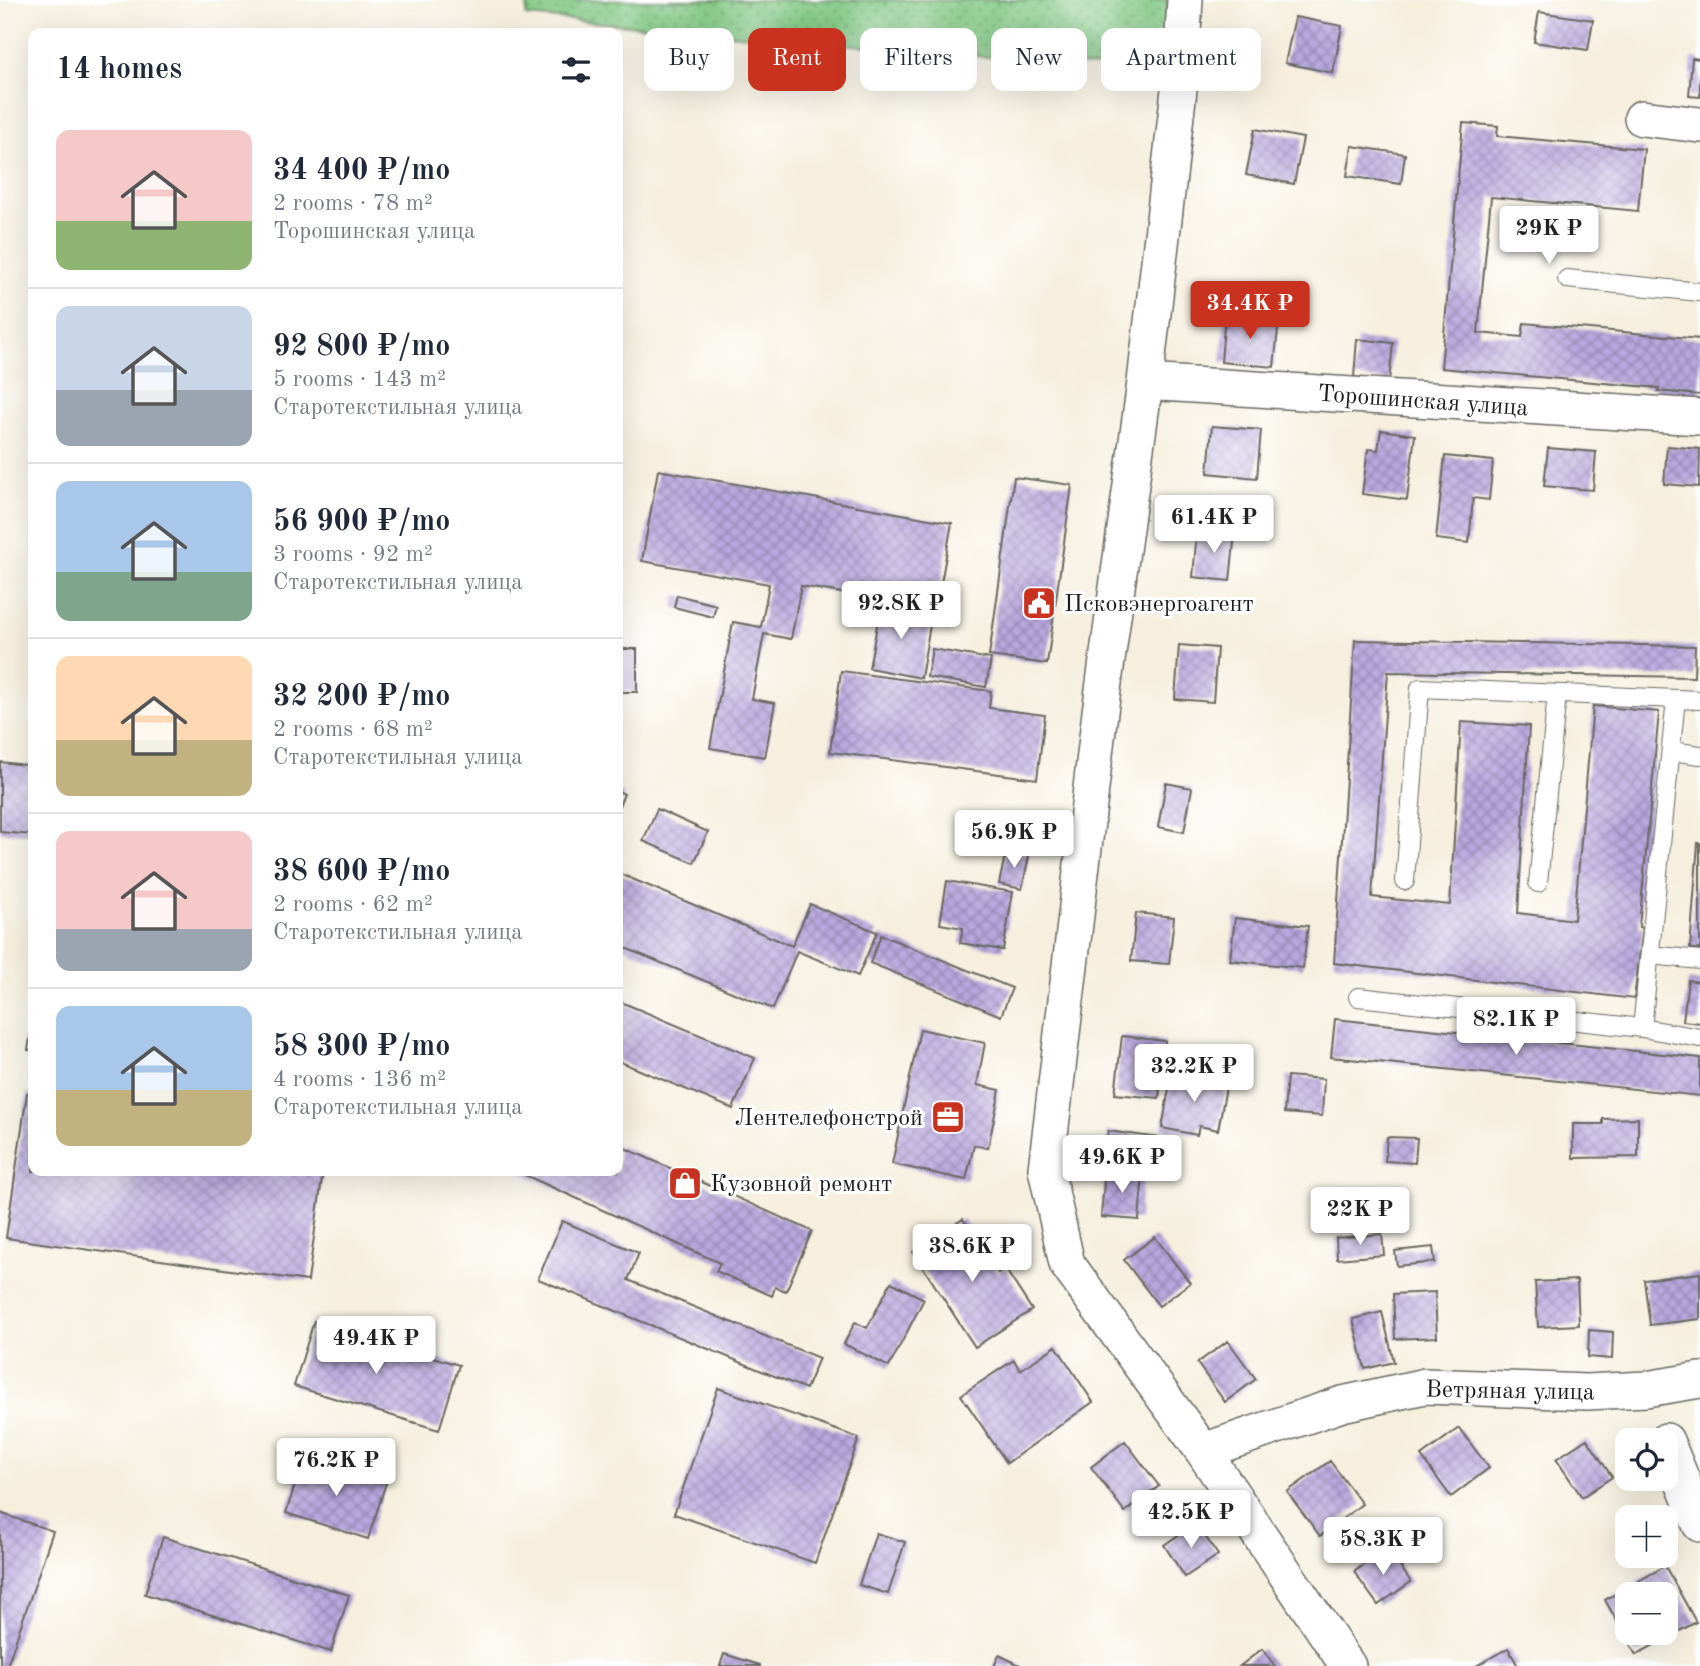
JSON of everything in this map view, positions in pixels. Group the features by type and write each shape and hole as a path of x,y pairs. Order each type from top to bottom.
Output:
{"street":[{"path":"1185,0 1180,81 1145,382 1098,726 1045,1169 1068,1264 1203,1451 1348,1666"},
{"path":"1642,118 1700,125"},
{"name":"Торошинская улица","path":"1145,382 1700,417"},
{"name":"Ветряная улица","path":"1203,1451 1342,1404 1425,1386 1587,1392 1646,1389 1700,1380"},
{"path":"1646,1389 1661,1428"},
{"path":"1678,1470 1700,1524"}],"lane":[{"path":"1567,279 1700,292"},
{"path":"1405,881 1420,688 1700,700"},
{"path":"1538,883 1557,694"},
{"path":"1642,1028 1676,699"},
{"path":"1671,751 1700,755"},
{"path":"1650,955 1700,960"},
{"path":"1358,997 1642,1028 1700,1038"}],"green space":[{"path":"528,0 1168,0 1167,28 1101,28 1101,67 1087,66 1087,28 991,28 991,57 977,56 977,28 860,28 860,46 846,44 846,28 748,28 748,36 734,35 734,28 661,28 526,16"}],"building":[{"path":"1539,12 1593,20 1588,50 1534,42"},
{"path":"1295,17 1342,26 1333,73 1285,63"},
{"path":"1692,58 1700,59 1700,97 1689,96"},
{"path":"1463,123 1498,126 1497,136 1644,149 1638,211 1491,197 1478,333 1522,337 1524,323 1700,339 1700,395 1658,391 1659,388 1441,368"},
{"path":"1255,129 1303,138 1294,184 1246,175"},
{"path":"1352,146 1405,154 1401,184 1347,176"},
{"path":"1225,315 1279,320 1274,367 1221,362"},
{"path":"1357,339 1393,343 1389,381 1354,377"},
{"path":"1212,426 1261,430 1257,478 1208,473"},
{"path":"1381,430 1415,435 1407,500 1362,494 1368,449 1378,450"},
{"path":"1667,446 1700,449 1699,487 1664,484"},
{"path":"1548,448 1596,452 1593,490 1544,486"},
{"path":"1445,456 1493,461 1489,500 1473,498 1469,543 1436,539"},
{"path":"658,470 952,523 939,594 925,591 921,607 801,586 791,639 764,634 752,699 775,703 765,757 710,748 733,622 761,627 769,584 642,561"},
{"path":"1014,477 1072,485 1047,664 989,656"},
{"path":"1197,530 1235,533 1230,581 1193,577"},
{"path":"677,595 716,605 713,617 674,607"},
{"path":"881,604 932,613 921,678 869,668"},
{"path":"1355,640 1695,646 1694,677 1388,672 1372,897 1450,905 1461,722 1529,726 1518,913 1574,920 1593,706 1659,712 1639,927 1643,928 1634,999 1334,963"},
{"path":"1179,645 1217,648 1213,702 1175,699"},
{"path":"623,649 637,649 637,692 623,692"},
{"path":"932,649 991,659 986,687 927,677"},
{"path":"841,671 991,691 989,708 1045,715 1037,779 830,752"},
{"path":"0,762 28,765 28,835 0,832"},
{"path":"1166,783 1192,788 1184,832 1158,827"},
{"path":"657,809 708,832 694,863 643,841"},
{"path":"1698,843 1700,949 1690,949"},
{"path":"1006,851 1029,856 1022,889 999,884"},
{"path":"623,875 792,946 810,904 877,932 858,976 797,951 773,1009 623,947"},
{"path":"947,881 1013,892 1003,950 960,943 963,928 940,924"},
{"path":"1136,913 1174,917 1169,964 1131,961"},
{"path":"1235,918 1308,926 1303,968 1230,960"},
{"path":"881,935 1012,988 1001,1016 870,963"},
{"path":"1688,980 1700,982 1700,1023 1683,1021"},
{"path":"623,1003 755,1058 733,1109 623,1063"},
{"path":"1335,1019 1700,1058 1700,1096 1331,1057"},
{"name":"Лентелефонстрой","path":"920,1029 985,1043 977,1085 1000,1090 988,1148 974,1145 966,1180 892,1164"},
{"path":"1122,1036 1165,1041 1159,1098 1115,1094"},
{"path":"1172,1072 1227,1082 1218,1130 1199,1126 1197,1135 1162,1128"},
{"path":"1287,1076 1324,1079 1322,1116 1284,1113"},
{"path":"27,1093 28,1176 322,1176 308,1281 6,1238"},
{"path":"1638,1118 1638,1157 1573,1158 1573,1124 1603,1124 1603,1119"},
{"path":"1108,1131 1168,1139 1164,1166 1104,1159"},
{"path":"1387,1137 1417,1138 1415,1163 1385,1161"},
{"path":"623,1147 812,1231 786,1291 775,1287 772,1296 716,1271 720,1263 527,1176 623,1176"},
{"path":"1105,1170 1143,1173 1139,1220 1101,1217"},
{"path":"963,1219 998,1273 1004,1267 1032,1310 975,1347 913,1252"},
{"path":"562,1221 639,1253 628,1280 819,1358 806,1389 538,1279"},
{"path":"1382,1234 1384,1255 1337,1259 1336,1238"},
{"path":"1155,1237 1190,1283 1159,1306 1124,1260"},
{"path":"1433,1247 1435,1262 1397,1266 1395,1251"},
{"path":"1700,1273 1700,1319 1650,1325 1644,1280"},
{"path":"1577,1280 1579,1325 1538,1327 1535,1282"},
{"path":"891,1282 924,1299 889,1367 844,1344 855,1322 867,1328"},
{"path":"1435,1292 1437,1337 1395,1339 1393,1294"},
{"path":"1382,1312 1394,1362 1365,1369 1353,1319"},
{"path":"314,1321 459,1365 439,1430 294,1386"},
{"path":"1589,1330 1613,1332 1612,1359 1588,1357"},
{"path":"1228,1341 1256,1379 1225,1402 1197,1363"},
{"path":"1056,1346 1093,1402 1007,1463 961,1395 1014,1360 1020,1370"},
{"path":"718,1388 859,1438 815,1563 674,1514"},
{"path":"1459,1428 1489,1468 1451,1497 1421,1456"},
{"path":"1587,1439 1612,1477 1582,1497 1556,1459"},
{"path":"1125,1441 1159,1486 1125,1512 1091,1467"},
{"path":"304,1457 386,1483 368,1539 286,1513"},
{"path":"1330,1461 1362,1504 1320,1536 1287,1492"},
{"path":"0,1513 53,1531 7,1666 0,1666"},
{"path":"1196,1523 1218,1555 1185,1577 1164,1545"},
{"path":"876,1533 905,1542 888,1594 859,1585"},
{"path":"163,1537 349,1595 331,1652 145,1594"},
{"path":"1387,1548 1411,1582 1378,1605 1354,1572"},
{"path":"1661,1568 1666,1568 1674,1582 1637,1582"},
{"path":"1678,1589 1696,1622 1678,1632"},
{"path":"1615,1594 1615,1618 1605,1600"},
{"path":"1630,1645 1654,1645 1636,1655"},
{"path":"1508,1648 1518,1666 1476,1666"},
{"path":"1262,1649 1275,1666 1240,1666"},
{"path":"724,1654 760,1665 760,1666 720,1666"},
{"path":"999,1655 1022,1666 994,1666"}],"place":[{"name":"Псковэнергоагент","path":"1039,603"},
{"name":"Лентелефонстрой","path":"948,1117"},
{"name":"Кузовной ремонт","path":"685,1183"}]}
